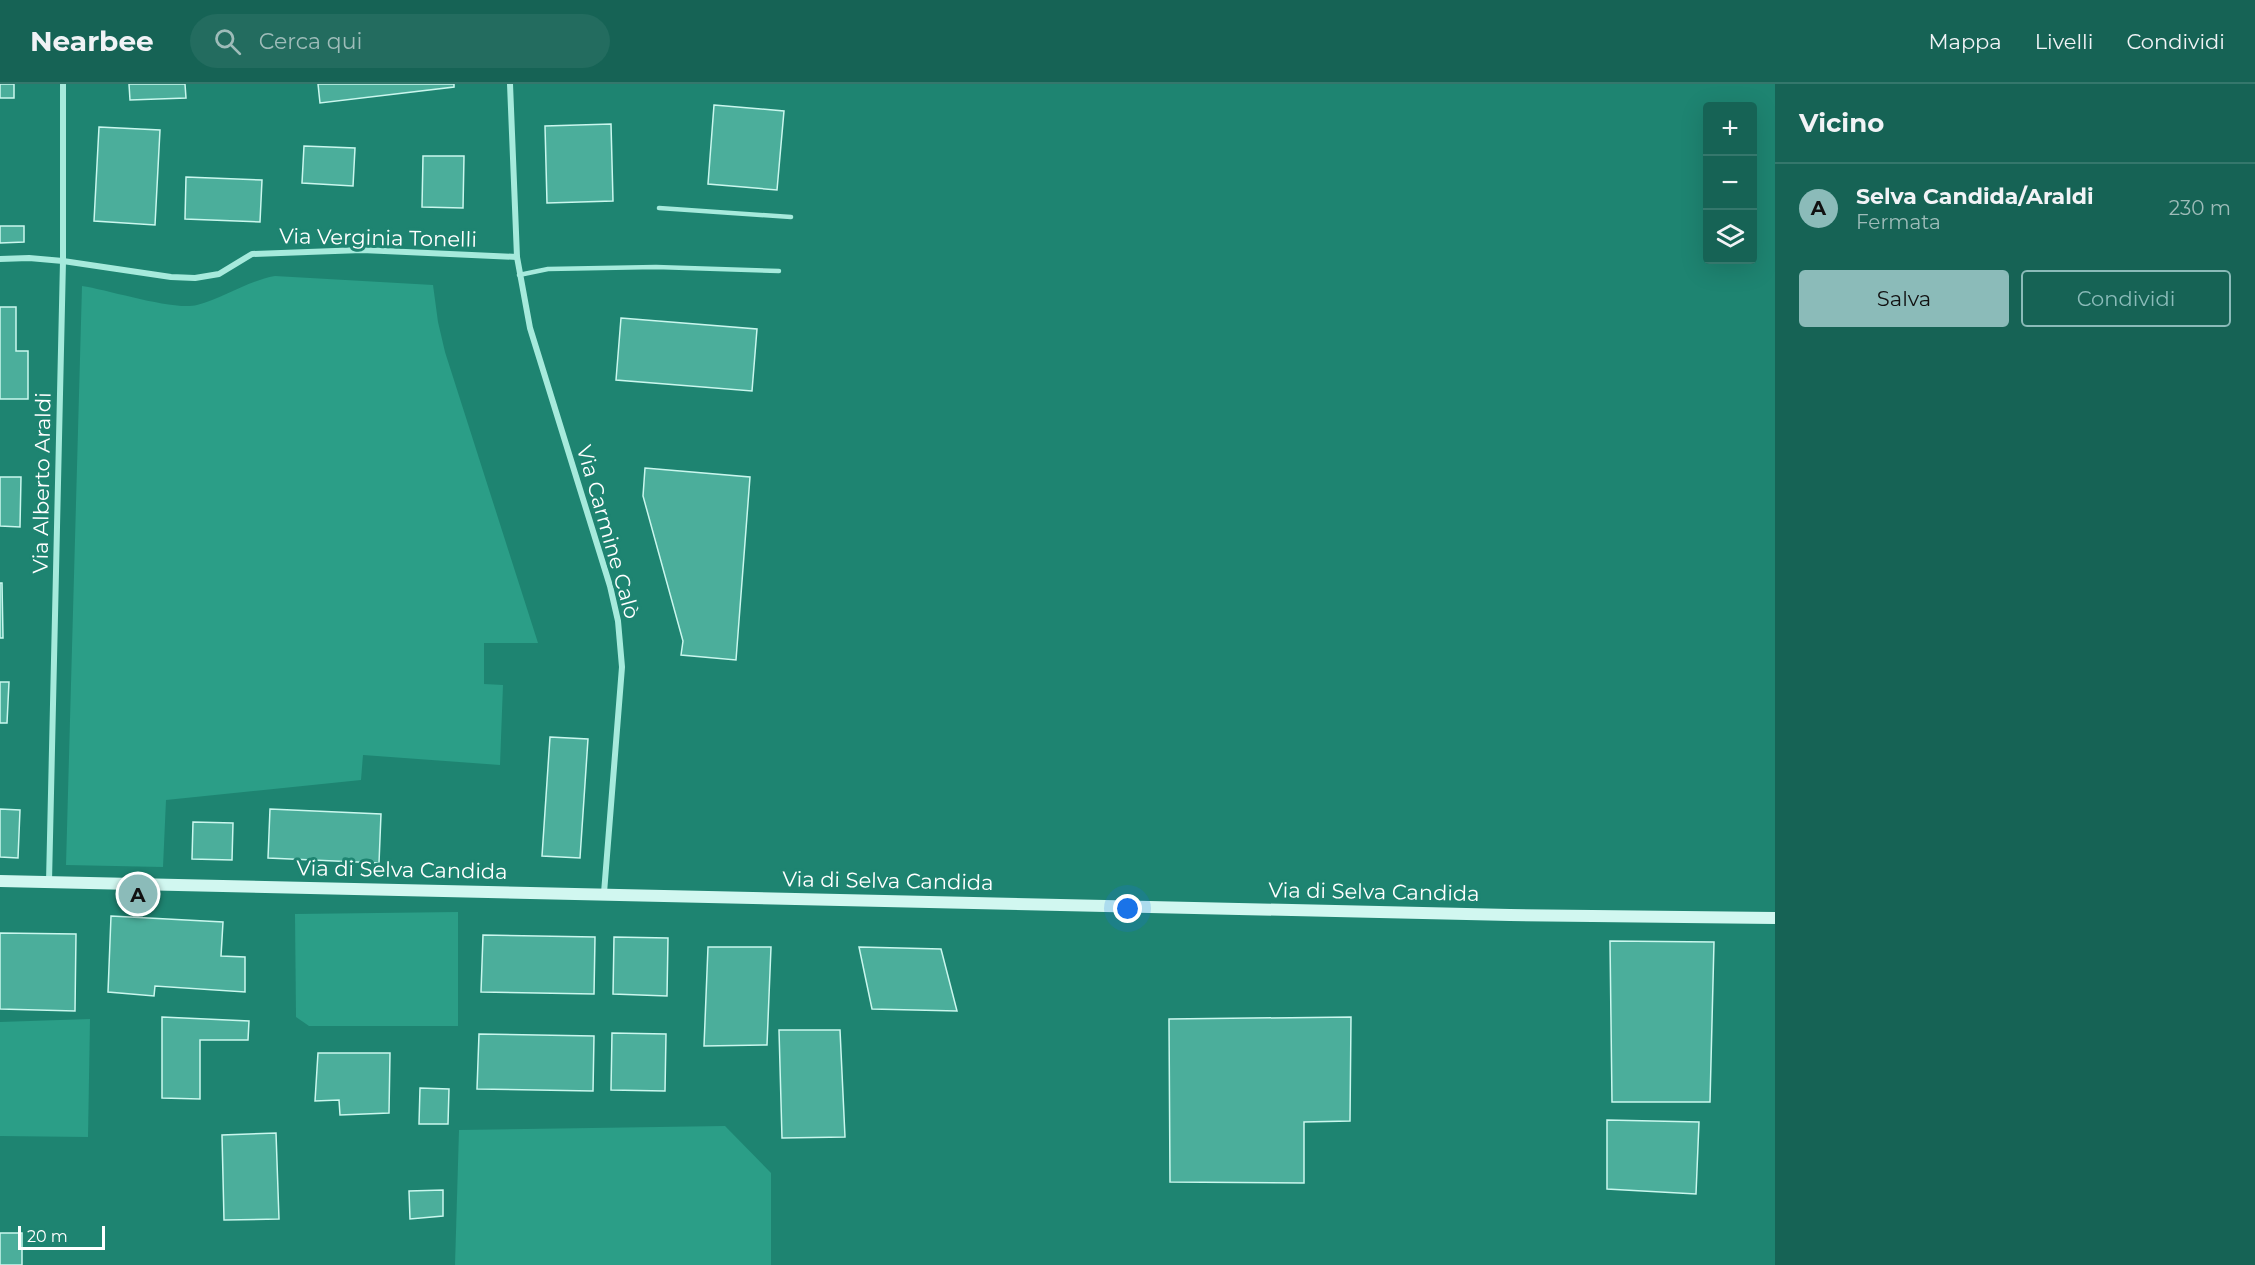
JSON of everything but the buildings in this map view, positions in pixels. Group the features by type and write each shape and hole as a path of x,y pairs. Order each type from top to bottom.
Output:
{"street":[{"name":"Via Alberto Araldi","path":"49,882 63,261 63,84"},
{"path":"510,84 517,257"},
{"name":"Via Verginia Tonelli","path":"0,259 29,258 63,261 171,277 195,278 219,274 252,254 362,250 517,257"},
{"name":"Via Carmine Calò","path":"517,257 530,328 612,594 620,630 622,667 604,893"},
{"name":"Via di Selva Candida","path":"0,881 1498,915 1775,918"}],"lane":[{"path":"659,208 791,217"},
{"path":"519,275 548,269 656,267 779,272"}],"green space":[{"path":"275,276 433,285 445,352 538,643 484,643 484,684 503,685 500,765 363,755 361,780 166,800 163,867 66,865 82,286 158,303 187,306 207,302"},
{"path":"458,912 458,1026 309,1026 296,1017 295,914"},
{"path":"90,1019 88,1137 0,1136 0,1022"},
{"path":"725,1126 771,1173 771,1265 455,1265 459,1130"}],"place":[{"name":"Selva Candida/Araldi","path":"138,894"}]}
